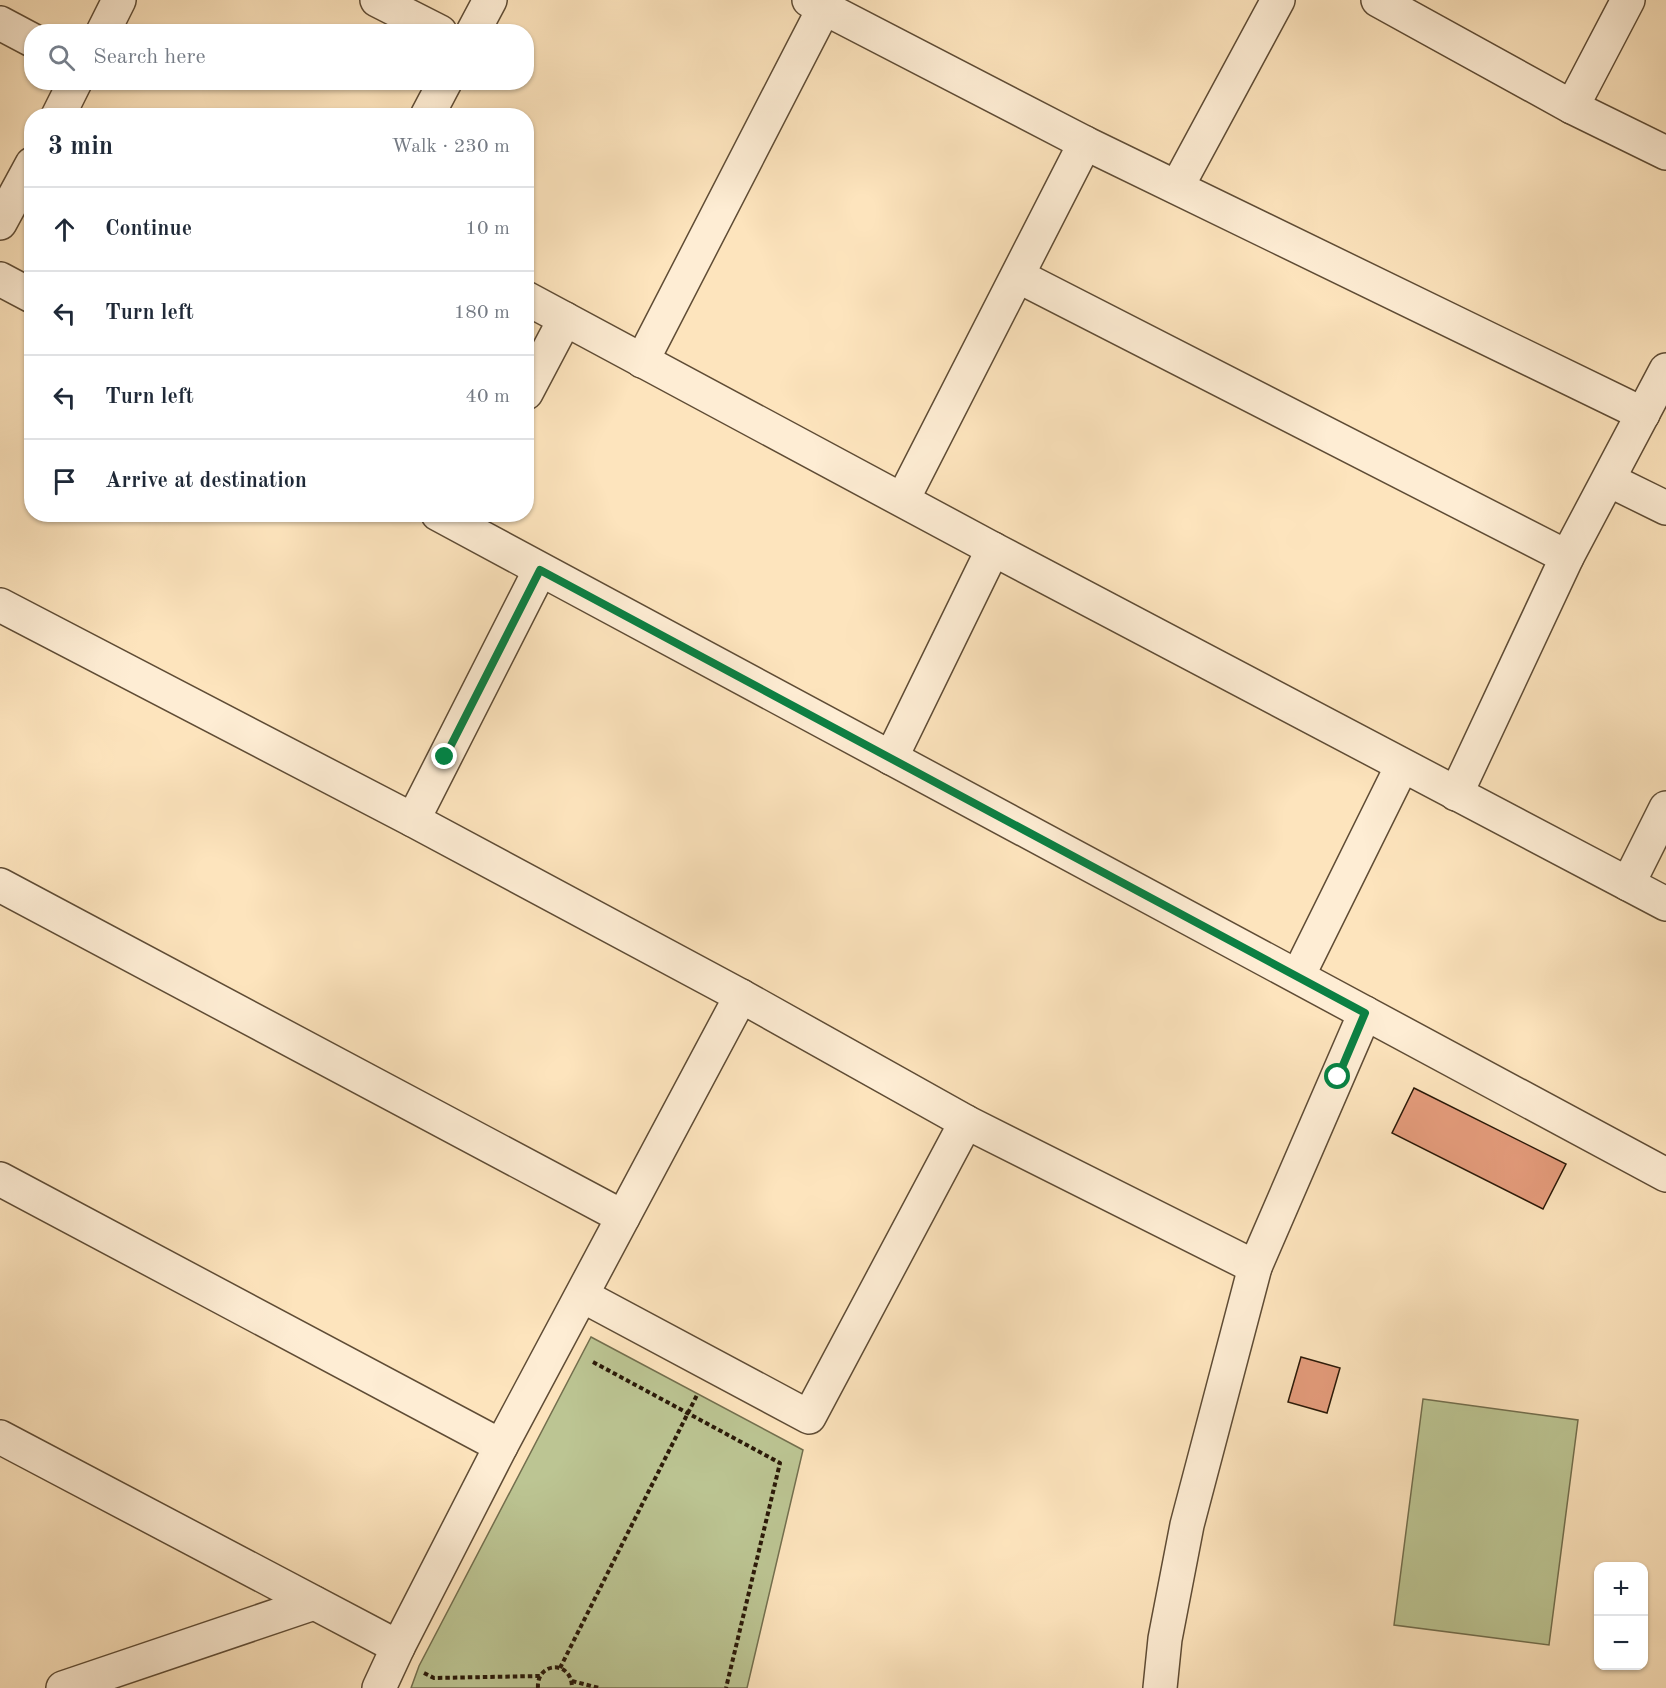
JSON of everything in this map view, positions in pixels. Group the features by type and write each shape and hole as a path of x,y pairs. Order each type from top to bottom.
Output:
{"street":[{"path":"107,24 119,0"},
{"path":"377,0 424,24"},
{"path":"477,24 490,0"},
{"path":"1177,187 1278,0"},
{"path":"1378,0 1572,107 1666,153"},
{"path":"1572,107 1628,0"},
{"path":"642,361 817,4 1085,143 1643,414"},
{"path":"0,23 24,36"},
{"path":"62,108 71,90"},
{"path":"431,108 441,90"},
{"path":"903,499 1085,143"},
{"path":"0,223 24,179"},
{"path":"1018,276 1567,557"},
{"path":"0,279 24,292"},
{"path":"534,302 993,549 1666,904"},
{"path":"534,378 565,319"},
{"path":"1456,794 1567,557 1666,370"},
{"path":"1609,480 1666,508"},
{"path":"460,522 540,570 1666,1175"},
{"path":"891,758 993,549"},
{"path":"413,820 540,570"},
{"path":"0,606 413,820 741,996 966,1122 1255,1267"},
{"path":"1298,976 1402,766"},
{"path":"1628,884 1666,808"},
{"path":"0,885 623,1217"},
{"path":"379,1688 408,1658 501,1446 741,996"},
{"path":"1160,1688 1165,1639 1187,1526 1255,1267 1365,1013"},
{"path":"582,1296 808,1417 966,1122"},
{"path":"0,1179 501,1446"},
{"path":"5,1444 314,1603 408,1658"},
{"path":"63,1688 314,1603"}],"path":[{"path":"593,1362 780,1463 726,1688"},
{"path":"560,1668 712,1364"},
{"path":"408,1658 434,1678 540,1676"},
{"path":"538,1688 540,1676 547,1669 560,1668 568,1673 572,1688"},
{"path":"571,1681 598,1688"}],"green space":[{"path":"591,1337 803,1450 747,1688 411,1688 419,1666"},
{"path":"1423,1399 1578,1420 1549,1645 1394,1625"}],"building":[{"path":"1414,1088 1566,1164 1543,1209 1392,1133"},
{"path":"1301,1357 1340,1368 1327,1413 1288,1402"}],"route":[{"path":"445,757 540,570 1365,1013 1338,1077"}]}
